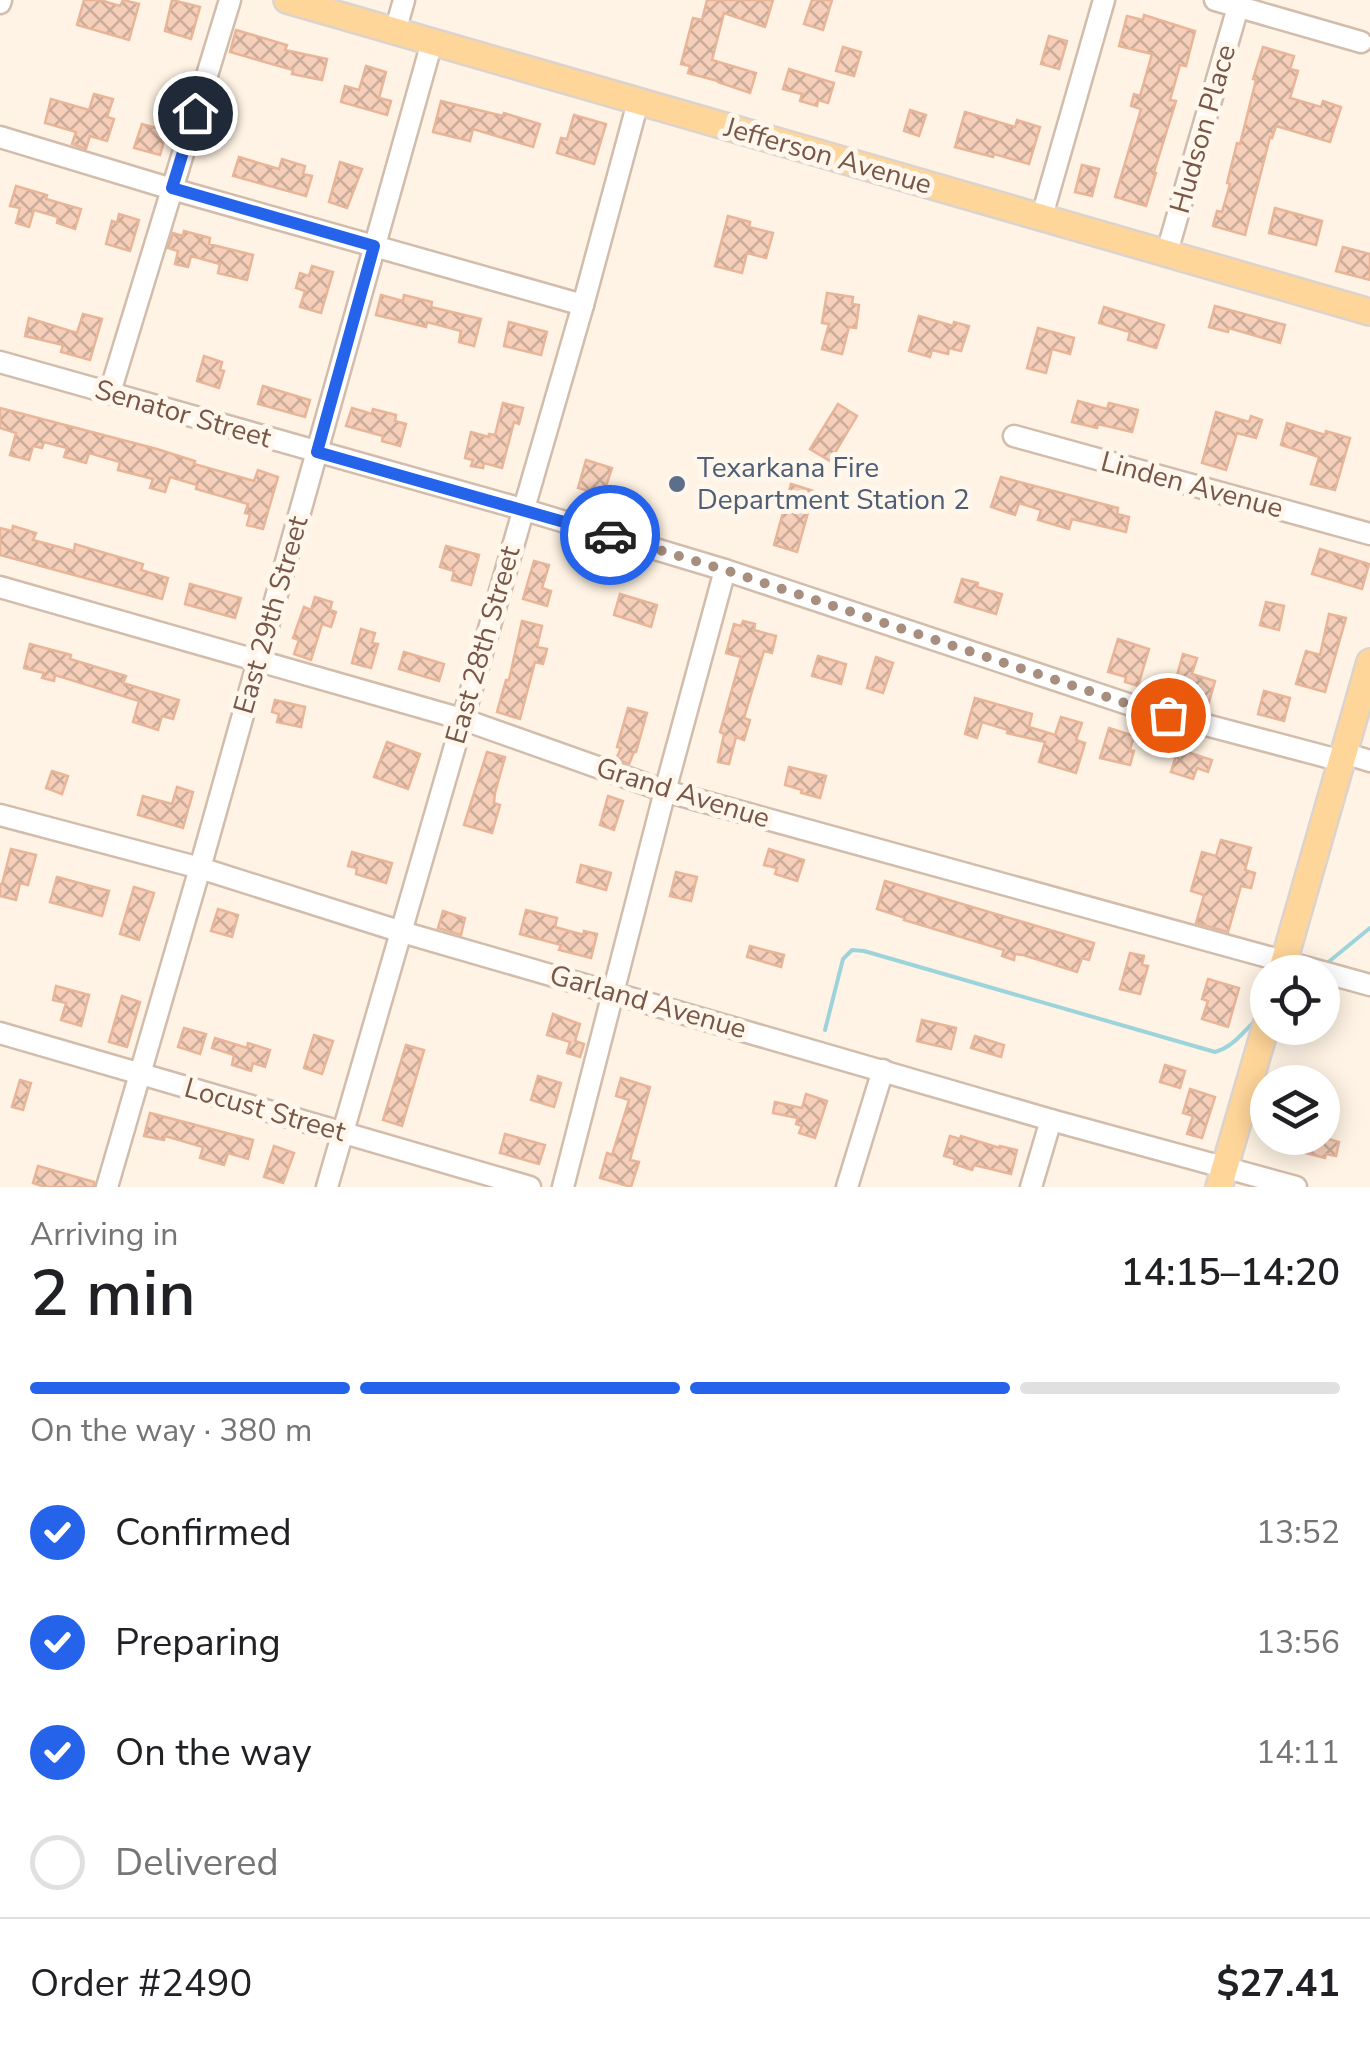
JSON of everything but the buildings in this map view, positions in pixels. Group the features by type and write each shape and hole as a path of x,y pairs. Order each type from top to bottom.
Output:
{"main road":[{"name":"Jefferson Avenue","path":"286,0 1370,312"},
{"path":"1286,955 1370,662"},
{"path":"1222,1177 1260,1045"}],"street":[{"path":"110,392 230,0"},
{"path":"395,32 404,0"},
{"path":"1042,216 1104,0"},
{"path":"1215,0 1360,42"},
{"name":"Hudson Place","path":"1167,252 1238,7"},
{"name":"East 29th Street","path":"106,1187 200,868 432,42"},
{"name":"East 28th Street","path":"327,1187 583,305 638,102"},
{"path":"0,137 583,305"},
{"name":"Senator Street","path":"0,362 725,570 1134,706 1370,761"},
{"name":"Linden Avenue","path":"1014,436 1370,534"},
{"path":"563,1187 725,570"},
{"name":"Grand Avenue","path":"0,587 462,719 664,791 1250,957"},
{"name":"Garland Avenue","path":"0,815 200,868 402,932 883,1070 1222,1177 1296,1187"},
{"name":"Grand Avenue","path":"1340,978 1370,984"},
{"name":"Locust Street","path":"0,1033 530,1187"},
{"path":"848,1187 883,1070"},
{"path":"1031,1187 1051,1120"}],"waterway":[{"path":"1337,955 1370,928"},
{"path":"825,1030 843,959 852,950 1215,1052 1250,1026"}],"way so far":[{"path":"610,535 1168,715"}],"place":[{"name":"Texarkana Fire Department Station 2","path":"677,484"}],"route":[{"path":"195,113 172,188 374,246 317,452 610,535"}]}
